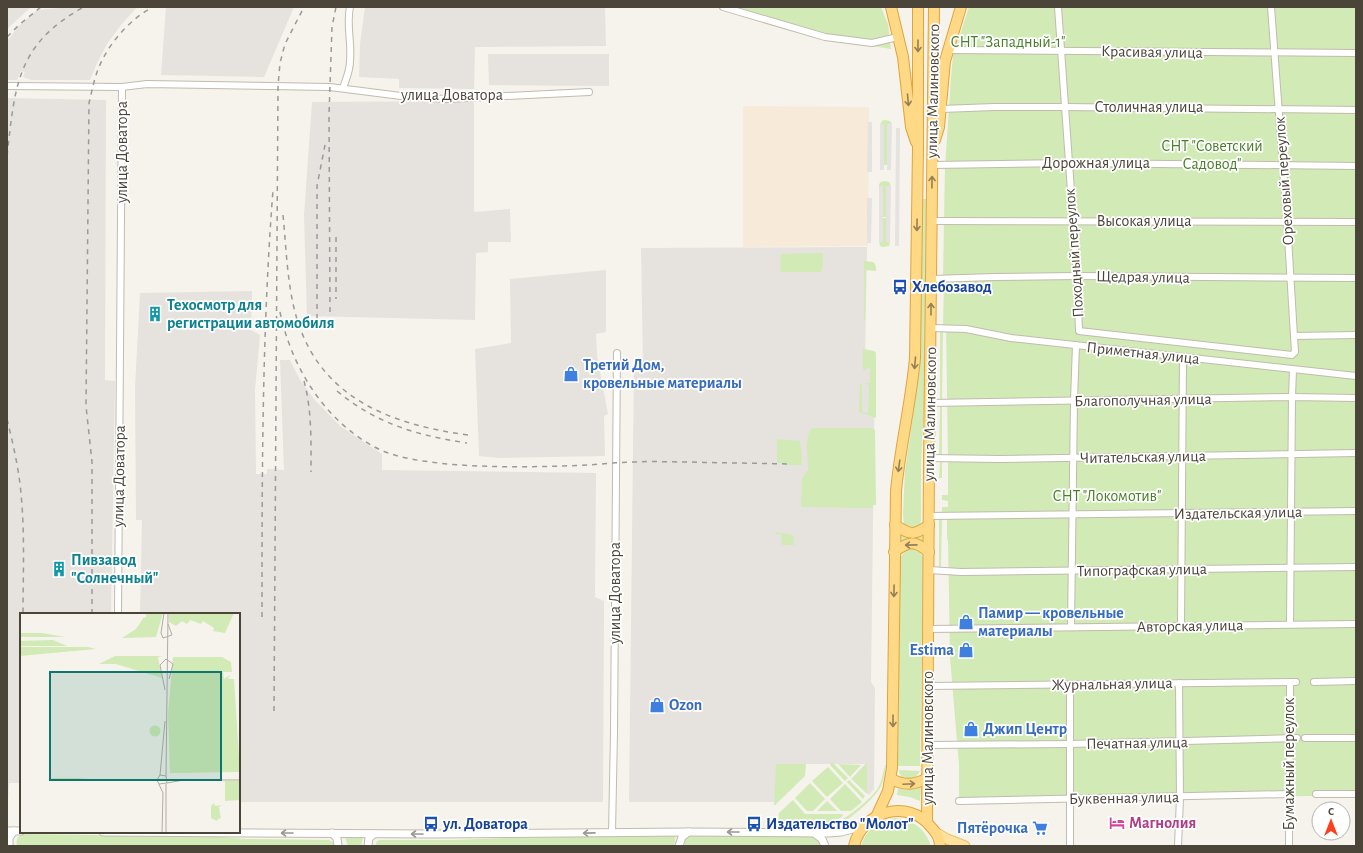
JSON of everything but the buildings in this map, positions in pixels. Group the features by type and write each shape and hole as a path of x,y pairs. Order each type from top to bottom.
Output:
{"highway":[{"path":"891,7 906,74 910,127 918,148"},
{"name":"улица Малиновского","path":"877,815 888,791 891,779 894,525 897,476 913,387 915,358 918,148 918,7"},
{"name":"улица Малиновского","path":"928,822 930,279 934,7"},
{"path":"932,148 939,131 947,50 961,7"},
{"path":"894,525 908,533 913,534 922,531 929,521"},
{"path":"894,552 903,546 912,543 922,546 928,552"},
{"path":"891,779 908,785 928,778"},
{"path":"854,846 857,835 864,826 877,815 885,812 903,811 912,813 928,822 935,832 940,846"}],"main road":[{"path":"935,832 965,846"}],"street":[{"path":"343,88 349,72 350,60 348,17 350,7"},
{"path":"723,7 825,37 868,43 882,42 898,37"},
{"name":"Походный переулок","path":"1058,7 1077,276 1079,331 1290,355 1294,354"},
{"name":"Ореховый переулок","path":"1271,7 1287,221 1294,354"},
{"name":"Красивая улица","path":"947,50 1356,53"},
{"name":"улица Доватора","path":"118,613 122,87 148,84 330,87 401,96 446,98 589,92"},
{"path":"7,86 122,87"},
{"name":"Столичная улица","path":"941,108 1278,108 1356,110"},
{"name":"Дорожная улица","path":"932,164 1283,164 1356,166"},
{"name":"Высокая улица","path":"931,221 1073,220 1356,222"},
{"name":"Щедрая улица","path":"930,279 1077,276 1356,278"},
{"name":"Приметная улица","path":"931,328 966,329 1011,338 1356,376"},
{"path":"1294,336 1356,335"},
{"path":"1071,627 1076,345"},
{"name":"улица Доватора","path":"612,833 617,353"},
{"path":"1181,626 1183,357"},
{"path":"1290,624 1293,370"},
{"name":"Благополучная улица","path":"930,403 1292,397 1356,398"},
{"name":"Читательская улица","path":"929,458 999,459 1182,457 1356,453"},
{"name":"Издательская улица","path":"929,521 1072,515 1356,511"},
{"name":"Типографская улица","path":"928,570 961,572 1356,567"},
{"name":"Авторская улица","path":"928,629 1356,624"},
{"path":"1314,682 1356,681"},
{"name":"Журнальная улица","path":"928,686 1293,682"},
{"name":"Бумажный переулок","path":"1289,846 1289,738 1293,682"},
{"path":"1178,846 1180,796 1179,683"},
{"path":"1070,685 1070,846"},
{"name":"Печатная улица","path":"928,745 1179,742 1297,738"},
{"path":"1305,738 1356,738"},
{"name":"Буквенная улица","path":"959,801 1289,794"},
{"path":"1316,794 1356,794"},
{"path":"225,833 814,833 841,832 864,826"},
{"path":"9,846 9,838 14,831"},
{"path":"679,846 682,837 688,832"},
{"path":"814,833 822,839 824,846"},
{"path":"332,834 337,838 338,846"},
{"path":"368,846 369,838 374,834"}],"shaded area":[{"path":"7,7 31,7 7,29"},
{"path":"61,7 137,7 107,44 90,80 31,80 23,77 25,72 21,71 17,80 7,80 7,41 20,25 37,10"},
{"path":"166,7 294,7 264,77 161,75"},
{"path":"365,7 605,7 606,46 475,47 474,89 399,88 399,79 359,77 360,44"},
{"path":"488,54 609,54 609,86 489,85"},
{"path":"7,98 106,100 105,380 115,381 111,613 20,613 20,783 9,783 7,801"},
{"path":"474,101 474,212 510,209 511,242 488,242 488,252 476,253 475,320 307,316 304,215 312,102"},
{"path":"743,106 869,107 868,246 743,247"},
{"path":"868,122 872,122 872,172 867,172"},
{"path":"880,124 884,124 884,170 880,170"},
{"path":"887,124 892,124 891,170 887,170"},
{"path":"896,128 900,128 899,246 895,246"},
{"path":"879,186 883,186 883,242 879,242"},
{"path":"886,186 891,186 890,242 886,242"},
{"path":"867,198 872,198 871,243 867,243"},
{"path":"867,247 865,364 875,364 871,682 875,688 874,789 869,795 851,779 865,764 777,764 774,802 629,802 634,363 643,365 641,248"},
{"path":"606,270 606,332 596,334 597,355 608,414 604,416 605,456 499,458 479,456 475,349 511,343 510,279"},
{"path":"252,291 251,330 260,335 255,390 256,474 267,474 267,469 284,470 280,360 290,360 299,378 313,398 340,426 382,454 382,470 596,473 595,597 604,601 603,802 240,802 240,613 140,613 142,520 136,520 135,387 140,293"}],"green space":[{"path":"730,7 881,7 888,24 891,49 814,36"},
{"path":"969,7 1356,7 1356,795 959,803 959,765 950,657 947,517 942,514 942,507 948,507 948,501 942,500 942,495 948,495 948,462 942,462 942,478 939,478 940,460 948,460 946,325 943,325 944,284 946,284 946,277 943,277 945,167 953,56"},
{"path":"884,120 890,121 892,124 887,125 887,165 884,165 884,125 880,124"},
{"path":"885,181 889,182 891,186 886,186 886,217 883,217 883,186 879,186 879,184"},
{"path":"922,199 926,199 924,404 921,465 921,521 920,525 914,529 904,525 903,514 905,471 920,368"},
{"path":"883,218 886,218 886,242 890,242 889,246 883,247 880,246 879,242 883,242"},
{"path":"823,253 822,269 820,272 782,272 780,270 781,254"},
{"path":"864,261 873,262 876,270 866,270 865,320 864,320"},
{"path":"940,331 943,331 942,401 940,401"},
{"path":"863,349 874,351 876,353 876,418 859,412 860,384 870,383 870,368 863,370","holes":["862,384 868,384 869,388 868,413 862,412"]},
{"path":"940,406 942,406 942,457 939,457"},
{"path":"812,428 870,428 875,430 876,505 873,505 871,508 801,507 802,478 808,470 807,441"},
{"path":"777,439 800,441 802,457 801,465 777,463"},
{"path":"939,518 942,518 941,568 939,568"},
{"path":"776,532 793,535 794,545 782,545 781,534 776,534"},
{"path":"899,532 924,533 923,542 906,539 899,542"},
{"path":"912,548 920,552 923,558 920,766 898,766 900,558 905,551"},
{"path":"832,762 848,778 845,781 830,765"},
{"path":"867,763 867,794 852,779"},
{"path":"776,764 806,764 805,776 774,806"},
{"path":"838,764 861,765 850,777"},
{"path":"885,765 884,778 878,791 867,804 852,816 832,828 819,830 798,830 798,825 820,826 832,824 843,819 857,809 875,793 881,780"},
{"path":"828,767 843,783 827,797 812,781"},
{"path":"899,770 920,771 915,778 907,779 901,776"},
{"path":"849,780 865,796 863,799 847,782"},
{"path":"810,783 825,799 813,811 807,811 795,798"},
{"path":"845,784 862,802 851,811 841,811 830,799"},
{"path":"921,787 920,801 910,797 897,795 898,788 907,790"},
{"path":"793,800 805,814 842,814 843,816 834,822 826,823 778,823 779,813"},
{"path":"827,801 837,811 817,811"},
{"path":"893,818 906,820 917,826 925,834 931,846 861,846 866,835 873,827 882,821"},
{"path":"778,825 795,825 795,830 783,830"},
{"path":"22,834 329,840 333,842 333,846 17,846 17,839"},
{"path":"676,835 674,846 375,846 377,841 380,840 455,840"},
{"path":"691,835 814,837 820,842 821,846 685,846 686,839"},
{"path":"345,837 363,837 361,846 348,846"}],"railway":[{"path":"7,37 41,7"},
{"path":"7,156 17,88 23,70 32,52 44,36 61,21 84,7"},
{"path":"92,613 92,462 86,406 89,103 97,72 108,49 128,25 144,12 153,7"},
{"path":"274,711 278,86 280,63 285,44 304,7"},
{"path":"330,312 329,115 332,27 336,7"},
{"path":"317,319 317,186 325,145"},
{"path":"262,617 265,350 269,243 273,190"},
{"path":"283,215 288,274 294,308 304,338 319,363 337,384 358,400 383,413 410,423 468,435"},
{"path":"336,237 336,299"},
{"path":"280,312 292,351 311,388 324,405 353,433 371,445 398,456 447,464 500,467 570,466 624,462 787,464"},
{"path":"304,381 310,415 311,472"},
{"path":"337,391 367,412 382,420 414,432 467,443"},
{"path":"7,419 14,447 22,509 23,613"}],"place":[{"name":"Хлебозавод","path":"900,287"},
{"name":"Техосмотр для регистрации автомобиля","path":"155,314"},
{"name":"Третий Дом, кровельные материалы","path":"571,374"},
{"name":"Пивзавод \"Солнечный\"","path":"59,569"},
{"name":"Памир — кровельные материалы","path":"966,622"},
{"name":"Estima","path":"966,650"},
{"name":"Ozon","path":"657,705"},
{"name":"Джип Центр","path":"971,729"},
{"name":"Магнолия","path":"1117,823"},
{"name":"ул. Доватора","path":"431,824"},
{"name":"Издательство \"Молот\"","path":"754,824"},
{"name":"Пятёрочка","path":"1040,828"}],"park label":[{"name":"СНТ \"Западный-1\"","path":"1008,42"},
{"name":"СНТ \"Советский Садовод\"","path":"1212,155"},
{"name":"СНТ \"Локомотив\"","path":"1107,496"}]}
